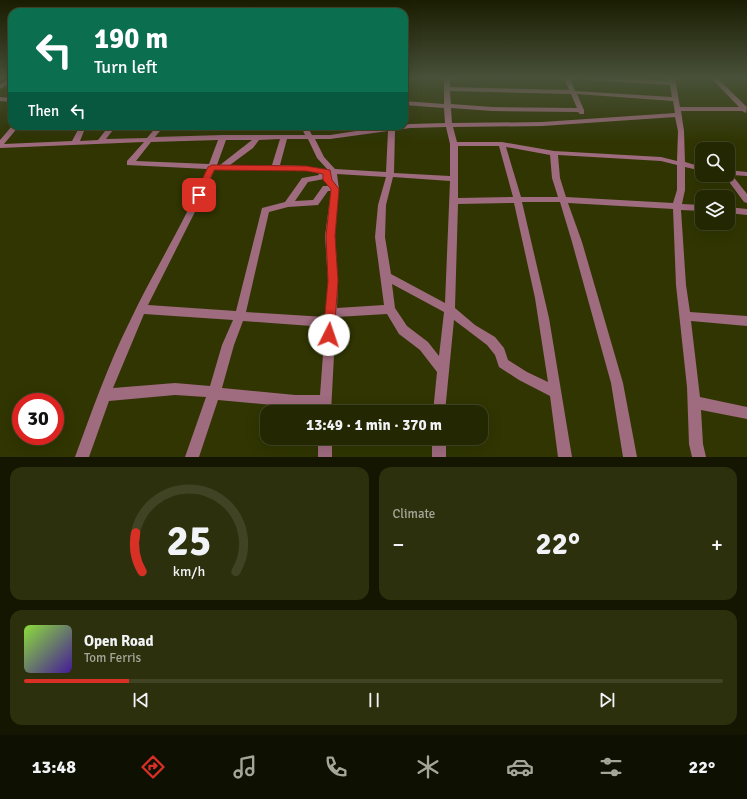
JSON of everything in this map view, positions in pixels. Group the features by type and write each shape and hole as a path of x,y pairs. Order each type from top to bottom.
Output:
{"street":[{"path":"440,405 450,310 454,201 454,144 450,126 448,99"},
{"path":"576,99 587,122"},
{"path":"632,99 692,110 746,110"},
{"path":"675,99 681,131 681,190 677,206 681,285 694,402 696,444 699,457"},
{"path":"735,99 746,110"},
{"path":"408,103 493,109 581,110"},
{"path":"408,126 587,122 676,108"},
{"path":"0,145 13,130"},
{"path":"74,143 80,130"},
{"path":"101,142 110,130"},
{"path":"157,130 130,163 275,169 306,168 327,172 328,180 335,189"},
{"path":"306,130 321,158 333,172 335,189 330,236 333,281 325,405"},
{"path":"0,145 223,138 330,137 373,130"},
{"path":"392,130 389,166 390,175 382,205 380,237 390,309 403,330 424,346 443,370"},
{"path":"275,169 284,137"},
{"path":"82,457 105,395 141,309 192,209 217,167 223,138"},
{"path":"217,167 250,146 257,138"},
{"path":"454,144 502,144 554,152 661,159 695,167"},
{"path":"502,144 519,200 522,223 540,298 565,457"},
{"path":"554,152 556,178 577,242 617,383 630,457"},
{"path":"288,204 305,180 323,177 321,170"},
{"path":"333,172 454,179"},
{"path":"735,174 747,174"},
{"path":"734,182 747,200"},
{"path":"192,457 214,393 228,345 240,315 265,210 288,204 315,202 326,188 335,189"},
{"path":"454,201 563,200 695,207"},
{"path":"735,211 747,212"},
{"path":"386,276 450,310 471,328 491,341 500,352 503,363 523,376 555,392"},
{"path":"141,309 240,315 330,317 390,309"},
{"path":"685,316 747,322"},
{"path":"105,395 204,389 214,393 295,401 315,405"},
{"path":"694,402 747,413"},
{"path":"325,445 326,457"},
{"path":"439,445 439,457"}],"route":[{"path":"199,195 212,167 275,169 306,168 327,172 328,180 335,189 330,236 333,281 329,335"}]}
